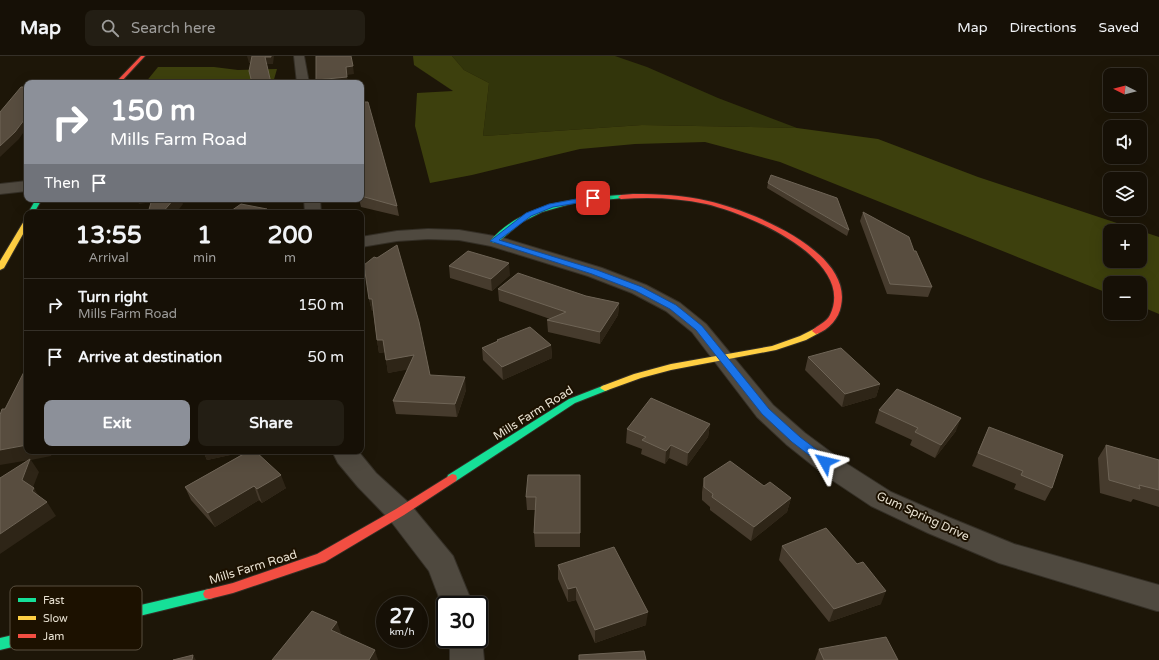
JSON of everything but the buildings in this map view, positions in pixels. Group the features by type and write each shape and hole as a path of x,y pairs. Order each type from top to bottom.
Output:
{"street":[{"path":"120,80 143,56"},
{"path":"299,56 303,80"},
{"path":"0,189 24,186"},
{"name":"Mills Farm Road","path":"142,610 233,588 321,558 400,512 572,401 631,377 693,362 775,348 811,334 831,320 838,304 838,287 828,269 811,251 787,234 767,223 720,206 640,195 578,200 552,206 528,215 494,241"},
{"path":"0,268 24,226"},
{"name":"Gum Spring Drive","path":"364,242 397,236 459,234 494,241 594,272 639,289 678,311 699,328 766,411 796,439 835,469 882,499 938,525 1009,554 1157,598"},
{"path":"346,454 367,480 400,512 442,565 454,596"},
{"name":"Mills Farm Road","path":"0,644 10,642"},
{"path":"466,648 467,660"}],"green space":[{"path":"452,56 615,56 647,67 718,98 797,128 642,125 483,136 489,83 464,70"}],"shaded area":[{"path":"413,56 452,56 464,70 489,83 483,136 642,125 797,128 878,139 978,177 1120,224 1103,224 1103,268 1147,268 1147,233 1159,237 1159,314 1147,309 1147,276 1103,276 1103,291 780,162 705,142 635,144 580,149 472,175 430,183 415,126 417,93 453,91 414,65"},
{"path":"158,67 214,67 238,70 277,69 274,80 147,80"}],"traffic: fast":[{"path":"494,241 520,220 540,210 574,202 621,197"},
{"path":"33,210 37,202"},
{"path":"452,478 572,401 605,388"},
{"path":"142,610 209,594"},
{"path":"0,644 10,642"}],"traffic: slow":[{"path":"0,268 24,226"},
{"path":"605,388 637,376 671,367 708,359 756,352 788,344 816,331"}],"traffic: jam":[{"path":"120,80 143,56"},
{"path":"621,197 645,196 696,200 720,206 754,218 793,238 811,251 825,265 834,281 838,298 835,313 831,320 816,331"},
{"path":"209,594 233,588 321,558 400,512 452,478"}],"route":[{"path":"593,198 552,206 528,215 494,241 594,272 639,289 673,307 699,328 766,411 796,439 825,462"}]}
